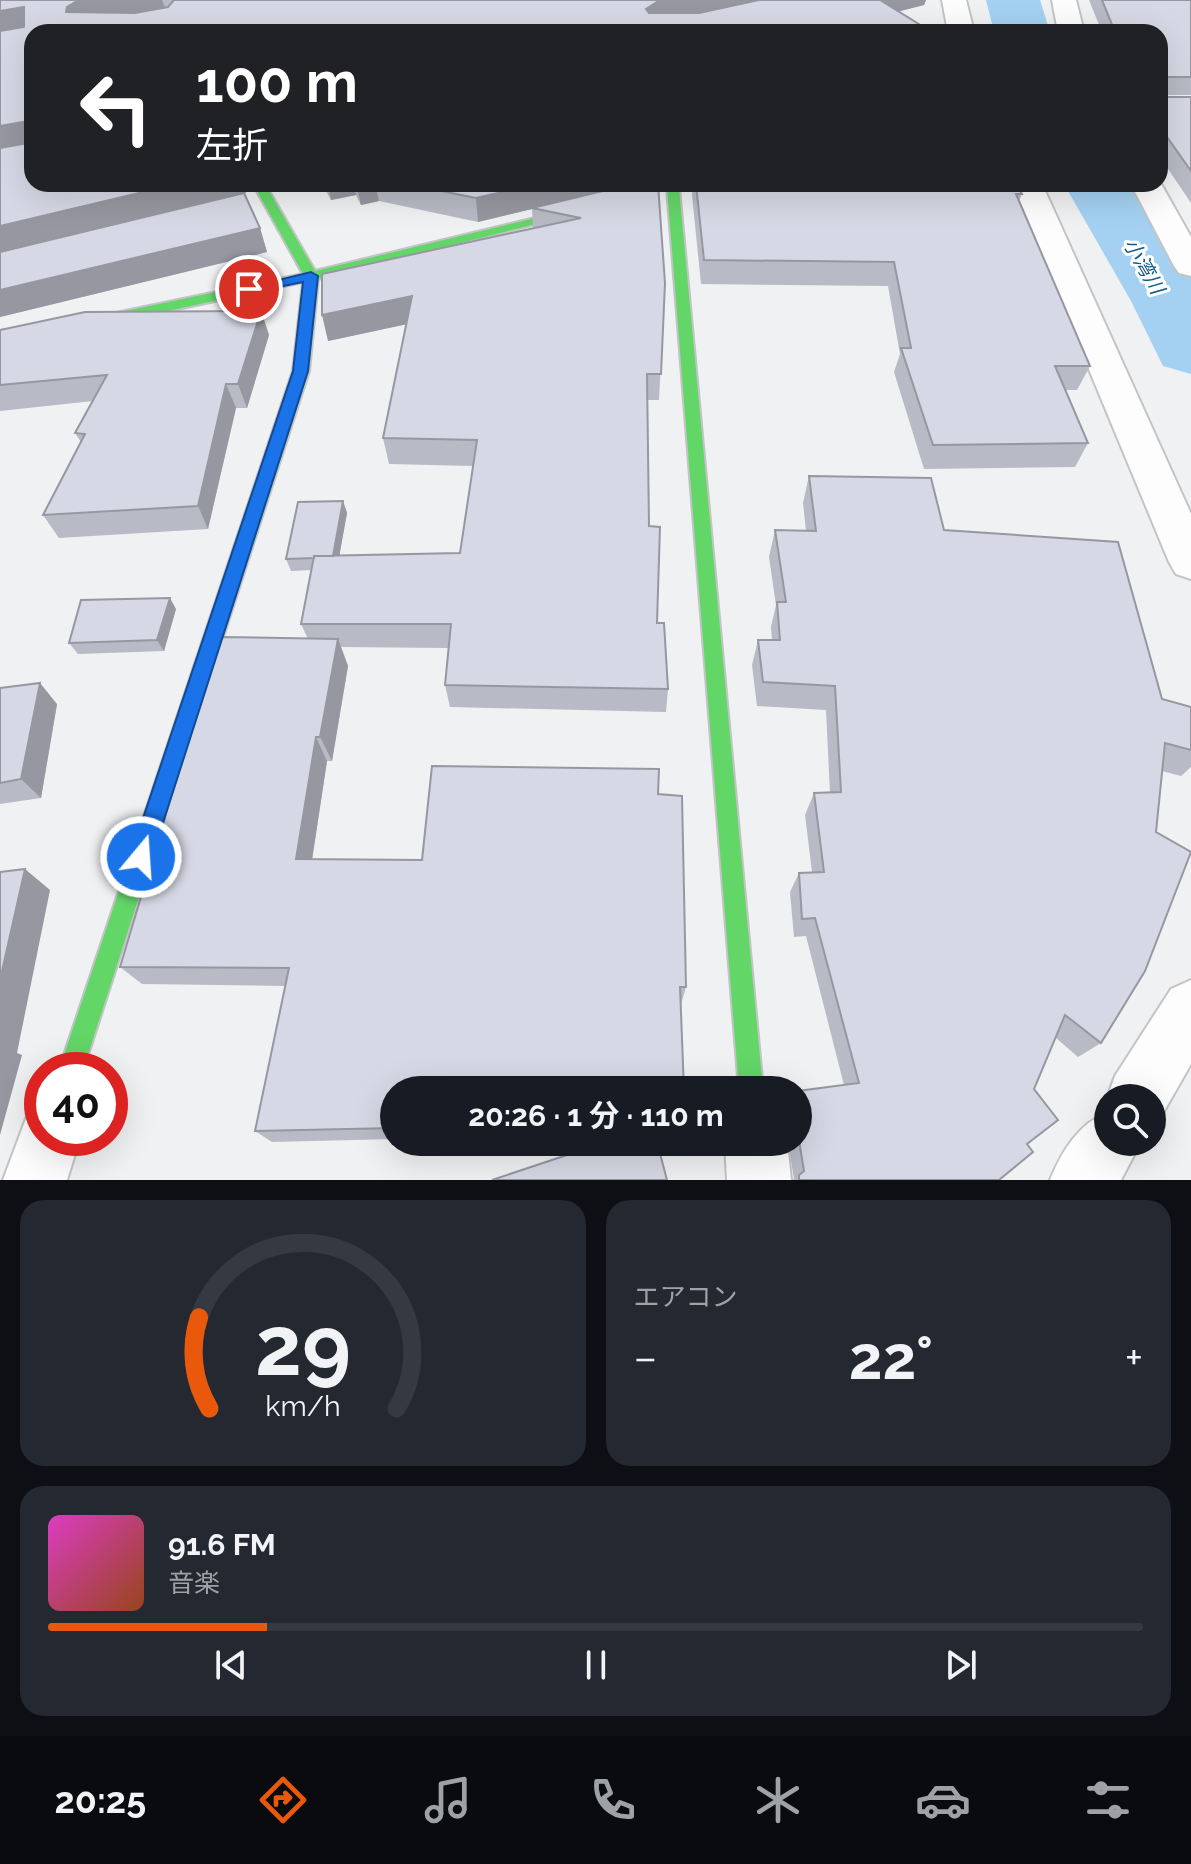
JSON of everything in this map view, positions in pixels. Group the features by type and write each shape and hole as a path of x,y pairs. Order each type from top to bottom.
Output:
{"street":[{"path":"954,0 959,24"},
{"path":"1064,0 1069,24"},
{"path":"673,192 750,1076"},
{"path":"1030,192 1191,562"},
{"path":"1150,192 1191,266"},
{"path":"77,1052 301,371 311,276 255,197"},
{"path":"0,342 311,276 613,203"},
{"path":"1145,1084 1191,1009"},
{"path":"35,1180 43,1156"},
{"path":"757,1156 759,1180"},
{"path":"1082,1180 1100,1156"}],"building":[{"path":"0,0 79,0 67,7 66,12 135,13 168,7 174,0 660,0 646,9 649,13 699,13 759,0 880,0 919,24 24,24 24,7 0,11"},
{"path":"1102,0 1191,0 1191,77 1168,77 1168,24 1112,24"},
{"path":"24,27 24,192 143,192 0,226 0,148 23,144 23,122 0,126 0,31"},
{"path":"1168,97 1191,97 1191,171 1168,138"},
{"path":"446,192 502,192 476,198"},
{"path":"599,192 659,192 665,283 661,374 647,374 649,526 660,527 657,623 664,623 668,689 445,685 451,624 301,624 314,556 460,553 477,440 383,438 412,296 322,315 322,274 581,218 532,208"},
{"path":"697,192 1021,192 1016,194 1090,366 1055,366 1088,443 933,445 901,348 911,348 894,262 704,260"},
{"path":"244,193 260,228 0,290 0,252"},
{"path":"261,311 238,384 226,384 198,506 43,515 85,434 75,433 107,375 0,385 0,330 85,312"},
{"path":"809,476 931,478 944,530 1118,542 1162,699 1191,707 1191,750 1165,743 1156,832 1191,852 1145,971 1101,1043 1065,1015 1034,1089 1058,1120 1027,1144 1033,1152 999,1180 799,1180 799,1175 804,1171 802,1156 812,1156 812,1089 859,1083 815,918 802,919 799,873 824,872 814,793 841,792 835,686 763,682 758,640 780,640 777,602 786,602 775,530 816,531"},
{"path":"343,501 333,556 286,559 298,502"},
{"path":"170,598 157,640 69,643 81,600"},
{"path":"219,637 338,639 320,737 316,737 296,859 422,860 432,766 659,769 658,794 682,796 686,987 680,987 683,1076 380,1076 380,1128 255,1131 289,968 120,967"},
{"path":"40,683 21,779 0,783 0,688"},
{"path":"25,869 0,980 0,872"},
{"path":"564,1156 661,1156 667,1180 492,1180"}],"waterway":[{"name":"小湾川","path":"1013,0 1020,24"},
{"name":"小湾川","path":"1102,192 1169,301 1191,348"}],"traffic: fast":[{"path":"77,1052 301,371 311,276 264,192"},
{"path":"673,192 750,1076"},
{"path":"0,342 311,276 589,209"}],"route":[{"path":"141,857 301,371 311,276 249,289"}]}
